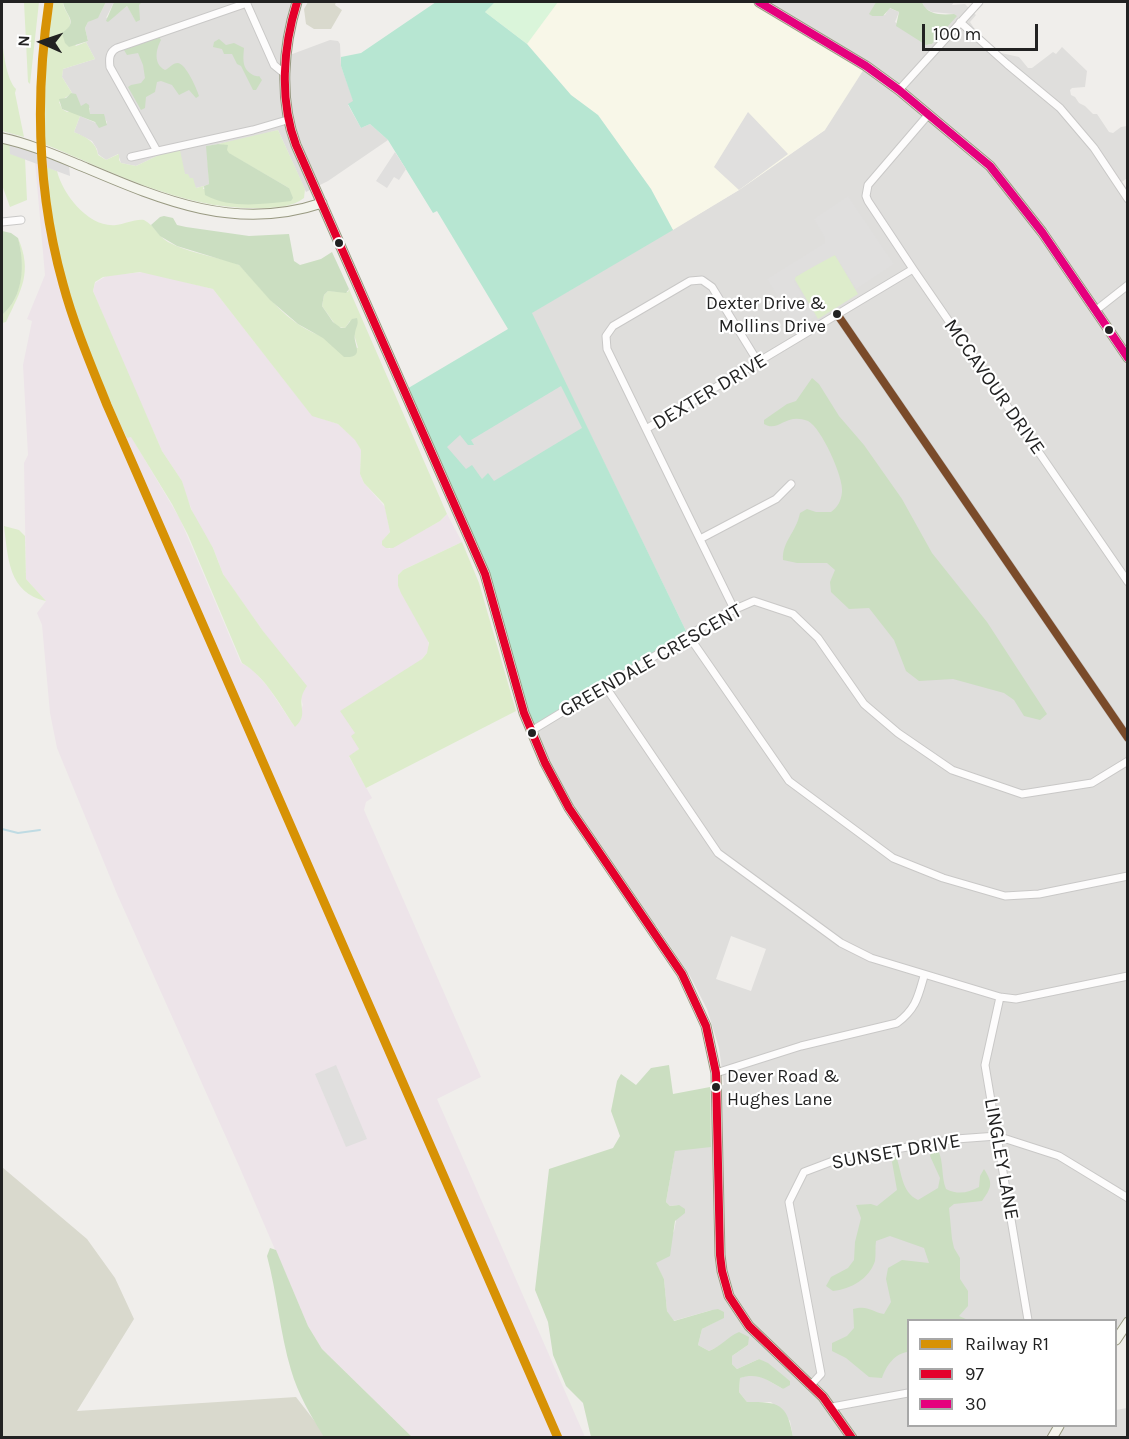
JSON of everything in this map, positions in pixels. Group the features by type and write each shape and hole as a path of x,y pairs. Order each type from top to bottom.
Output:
{"main road":[{"path":"297,2 288,38 285,74 287,120 296,145 485,574 531,731 545,763 569,808 691,990 706,1026 716,1073 720,1255 729,1296 749,1326 832,1407 852,1437"},
{"path":"759,2 866,66 899,90 990,166 1042,232 1128,358"},
{"path":"5,139 163,199 205,210 245,215 275,214 295,212 322,203"},
{"path":"1117,1338 1128,1322"}],"street":[{"path":"157,151 113,73 109,62 110,54 117,48 247,2 274,65 285,74"},
{"path":"899,90 979,2"},
{"path":"960,22 1060,108 1094,148 1128,198"},
{"name":"MCCAVOUR DRIVE","path":"928,115 872,180 866,189 868,201 1128,582"},
{"path":"131,157 253,130 287,120"},
{"path":"2,222 21,220"},
{"name":"DEXTER DRIVE","path":"734,609 646,429 913,269"},
{"path":"646,429 607,349 606,336 613,326 690,281 702,280 712,286 758,362"},
{"path":"1095,311 1128,285"},
{"path":"837,314 1128,738"},
{"path":"700,539 776,499 791,484"},
{"name":"GREENDALE CRESCENT","path":"531,731 734,609 754,601 793,614 818,638 864,704 898,733 952,770 1022,794 1092,783 1128,761"},
{"path":"688,636 789,782 893,858 943,878 1005,896 1039,894 1128,876"},
{"path":"605,686 718,853 841,943 871,958 924,976 1000,997 1016,999 1128,976"},
{"path":"716,1073 801,1046 897,1023 909,1014 916,1003 924,976"},
{"name":"LINGLEY LANE","path":"1000,997 985,1065 1028,1319"},
{"name":"SUNSET DRIVE","path":"810,1386 821,1374 789,1202 804,1172 841,1158 956,1139 997,1136 1059,1156 1128,1198"},
{"path":"832,1407 907,1393"}],"shaded area":[{"path":"106,2 114,2 106,18 117,14 127,6 136,21 138,5 142,2 297,2 287,56 330,40 338,41 341,66 354,102 348,105 361,128 370,124 388,140 328,181 306,192 278,130 207,146 209,184 196,188 185,174 161,154 136,166 121,163 118,154 106,160 98,154 92,141 74,132 80,116 96,123 107,124 107,122 102,114 92,115 90,108 81,107 62,77 63,69 95,59 86,42 88,41 85,28 88,22 100,14"},
{"path":"308,2 336,2 335,5 342,10 331,29 314,29 306,24 304,9"},
{"path":"495,2 759,2 866,66 825,130 739,190 673,230 651,189 598,115 571,95 527,44 485,12"},
{"path":"759,2 876,2 870,14 872,16 885,15 889,8 899,12 895,22 928,45 932,44 954,14 932,12 925,8 922,2 965,4 976,15 970,22 974,28 1001,53 1019,57 1028,68 1032,68 1053,52 1056,54 1062,47 1087,71 1085,87 1072,88 1071,95 1093,114 1097,114 1109,132 1113,133 1127,126 1127,178 1122,182 1128,190 1127,1322 1117,1338 1117,1319 907,1319 907,1427 1117,1427 1117,1410 1127,1408 1127,1437 793,1437 790,1421 771,1402 747,1402 739,1392 740,1378 752,1374 783,1389 790,1381 759,1359 737,1369 732,1364 732,1356 748,1345 732,1336 724,1344 709,1351 698,1345 702,1329 723,1318 712,1310 673,1321 667,1311 664,1279 655,1263 674,1231 679,1205 670,1206 666,1202 675,1150 711,1146 710,1087 724,1085 719,1048 707,1009 690,976 656,925 651,928 569,808 531,731 688,635 531,313 739,190 825,130","holes":["731,936 766,949 751,991 716,979"]},
{"path":"748,112 788,154 739,190 714,167"},
{"path":"395,152 406,169 399,180 394,177 387,188 376,181"},
{"path":"35,162 44,166 56,239 69,289 88,350 106,394 180,519 241,663 251,668 268,687 294,726 303,705 301,698 275,648 223,574 213,548 197,523 182,481 162,451 128,375 93,291 95,283 108,275 146,272 213,289 312,415 338,424 355,439 361,450 360,474 364,483 385,507 390,532 383,540 389,549 440,521 447,514 462,542 403,570 398,575 398,586 428,640 429,648 355,733 359,749 349,757 372,798 366,802 364,810 481,1077 437,1099 585,1437 412,1437 322,1349 308,1326 117,894 57,748 50,713 42,625 37,613 46,601 26,579 24,463 28,455 23,365 32,321 27,319 45,275"},
{"path":"848,196 894,264 856,289 835,255 796,276 794,281 816,316 797,328 767,279 825,243 825,238 814,219"},
{"path":"561,386 582,428 494,481 488,473 482,479 472,465 466,469 447,447 460,435 468,445 474,445 471,440"},
{"path":"336,1065 367,1139 346,1147 315,1074"},
{"path":"2,1167 87,1239 115,1278 134,1319 77,1411 296,1397 327,1437 2,1437"}],"green space":[{"path":"24,2 39,2 30,84 28,82"},
{"path":"54,2 63,2 69,17 69,29 65,31 76,46 86,42 95,59 63,69 62,77 72,93 59,102 62,109 80,116 74,132 92,143 98,155 106,160 119,154 121,163 136,166 161,154 180,150 185,174 193,178 196,188 204,186 203,189 289,188 228,153 223,145 218,144 278,130 305,189 304,198 290,205 265,208 236,208 207,204 124,178 44,144 46,47"},
{"path":"63,2 106,2 98,18 88,22 85,28 88,41 69,47 65,43 62,33 71,22"},
{"path":"114,2 142,2 139,5 140,20 136,22 127,6 108,22 106,21"},
{"path":"436,2 495,2 485,12 527,44 571,95 598,115 651,189 673,230 532,313 688,635 531,731 485,574 405,390 508,329 437,211 433,213 388,140 370,124 361,128 348,104 353,101 341,66 341,57 361,53"},
{"path":"495,2 558,2 527,44 485,12"},
{"path":"876,2 922,2 931,12 957,16 932,44 926,45 896,26 899,12 890,8 883,16 869,14"},
{"path":"2,36 6,64 16,89 24,137 2,131"},
{"path":"159,37 161,40 157,60 161,67 165,70 174,64 181,64 191,77 199,96 196,98 189,90 179,95 172,85 161,81 157,82 155,92 146,97 145,108 141,110 128,87 141,83 145,78 143,65 138,53 127,55 124,50"},
{"path":"219,39 226,45 234,43 244,48 245,67 249,73 259,76 262,80 256,90 253,90 232,54 224,54 222,49 213,47 214,42"},
{"path":"71,93 76,94 81,106 86,103 89,105 90,114 104,114 107,125 99,128 95,122 62,109 59,99 66,98"},
{"path":"2,143 10,145 11,154 25,158 27,200 10,207 2,185"},
{"path":"228,145 229,153 289,188 293,198 291,201 236,204 205,195 204,186 209,184 206,146"},
{"path":"44,166 57,171 71,199 87,216 106,225 144,220 168,242 239,265 278,308 296,323 318,335 358,348 350,321 345,328 337,327 322,306 324,295 328,291 348,292 349,289 447,514 440,521 393,548 386,548 382,545 382,541 390,532 384,504 364,483 360,474 361,450 355,440 338,424 312,416 213,289 140,272 103,277 95,282 93,291 162,451 182,481 191,509 213,548 223,574 263,631 307,686 301,700 301,719 295,727 265,683 242,663 188,535 131,437 127,438 116,414 95,365 69,290 56,239"},
{"path":"164,216 173,218 177,225 186,227 249,236 289,234 294,261 300,265 321,259 332,252 349,289 346,293 328,291 324,295 322,306 333,322 341,328 345,328 352,319 357,318 355,337 357,353 351,357 344,357 323,338 298,324 270,300 239,265 177,246 160,236 151,225"},
{"path":"2,231 18,238 22,269 19,290 9,308 2,315"},
{"path":"18,238 25,261 25,272 16,300 6,322 2,323 2,315 15,299 20,280 21,258"},
{"path":"835,255 858,294 818,319 794,278"},
{"path":"812,378 819,384 839,416 864,445 902,499 932,553 987,622 1047,714 1040,720 1024,716 1014,700 1004,693 953,679 919,681 906,671 894,640 869,608 849,609 831,592 830,582 835,570 827,563 797,563 783,560 785,547 800,513 807,509 816,512 831,512 842,495 842,485 836,465 825,442 813,425 800,419 788,420 774,426 764,424 764,420 787,404 796,401"},
{"path":"4,526 19,530 25,536 26,579 46,601 33,597 17,582 9,561"},
{"path":"462,542 479,583 516,711 366,788 349,756 359,749 351,736 355,733 340,711 422,659 427,653 429,643 401,593 398,586 398,575 403,570"},
{"path":"669,1065 673,1094 710,1087 711,1147 675,1151 666,1202 670,1206 679,1205 685,1209 685,1213 675,1221 670,1256 656,1263 664,1279 667,1311 674,1321 712,1310 718,1309 724,1312 724,1318 702,1329 698,1345 709,1351 739,1332 749,1337 748,1345 732,1356 732,1364 737,1369 759,1359 768,1363 790,1381 790,1385 783,1389 762,1378 746,1376 740,1378 739,1392 747,1402 774,1404 780,1407 788,1417 793,1437 591,1437 583,1403 566,1386 553,1355 548,1322 535,1290 549,1169 613,1148 620,1136 611,1111 617,1081 621,1074 636,1085 651,1068"},
{"path":"938,1150 946,1189 963,1192 979,1187 980,1176 984,1169 990,1182 982,1201 954,1204 949,1208 952,1239 960,1258 960,1279 968,1291 968,1306 959,1316 966,1319 907,1319 907,1352 892,1361 882,1378 869,1377 846,1358 832,1351 832,1343 847,1336 854,1328 853,1309 866,1308 884,1314 891,1302 886,1279 888,1268 902,1260 929,1263 924,1248 890,1236 876,1241 875,1261 864,1278 840,1290 833,1291 826,1286 831,1277 848,1268 854,1260 855,1242 861,1218 856,1205 877,1206 897,1190 892,1162 896,1156 905,1187 912,1196 918,1200 938,1188 940,1178 930,1156 932,1151"},
{"path":"270,1248 276,1250 308,1326 322,1349 412,1437 324,1437 301,1396 291,1370 267,1256"}],"pier":[{"path":"9,133 68,154 70,176 10,154"}],"waterway":[{"path":"2,829 18,833 40,830"}],"rail line":[{"name":"R1","path":"49,2 40,108 43,179 54,249 67,299 107,405 558,1438"}],"transit line":[{"name":"97","path":"297,2 292,19 285,74 287,110 296,145 485,574 524,713 545,763 569,808 682,974 706,1026 716,1073 720,1255 729,1296 749,1326 823,1397 852,1438"},
{"name":"30","path":"759,2 866,66 899,90 990,166 1042,232 1128,358"},
{"path":"837,314 1128,738"}],"place":[{"name":"Dexter Drive & Mollins Drive","path":"837,314"},
{"name":"Dever Road & Hughes Lane","path":"716,1087"}]}
